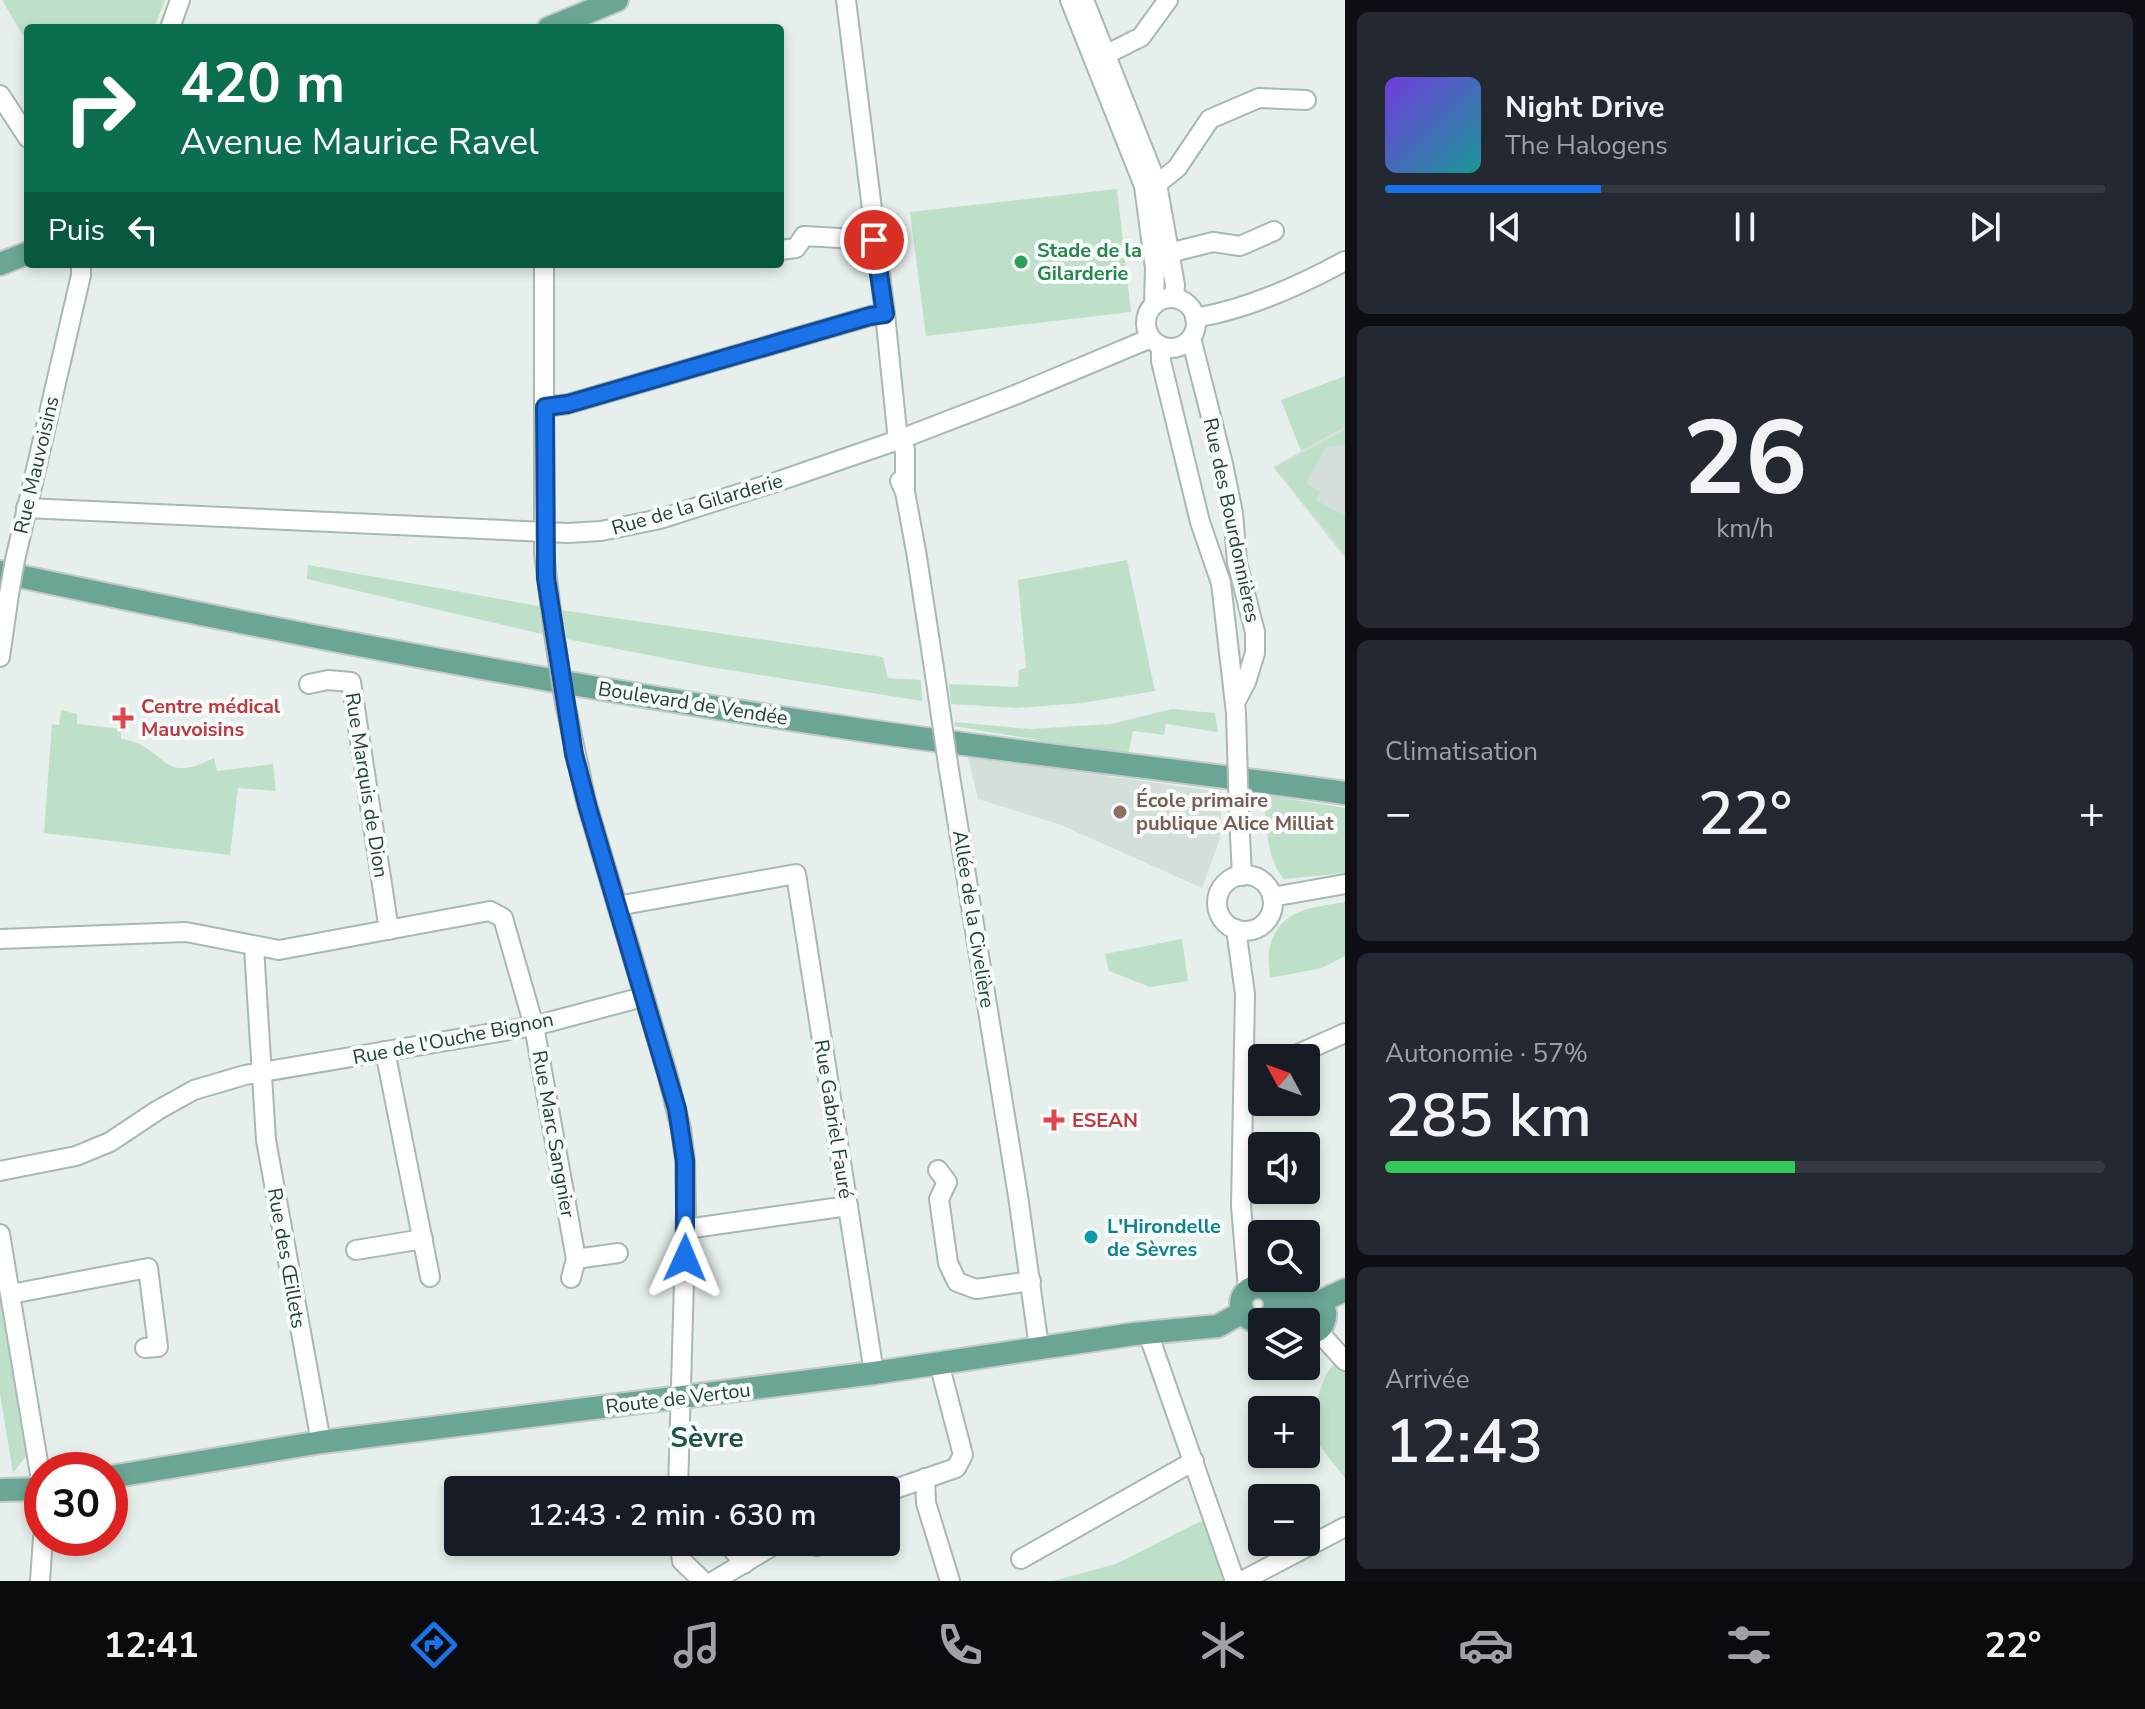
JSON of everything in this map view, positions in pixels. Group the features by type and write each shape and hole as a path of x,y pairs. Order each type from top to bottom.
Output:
{"main road":[{"path":"559,24 617,0"},
{"path":"0,250 24,241"},
{"path":"0,264 24,255"},
{"name":"Boulevard de Vendée","path":"0,572 607,690 868,731 1345,793"},
{"path":"1305,1308 1345,1290"},
{"path":"1269,1298 1300,1308"},
{"name":"Route de Vertou","path":"128,1473 321,1442 874,1373 1039,1347 1218,1326 1243,1312 1255,1321 1269,1298"},
{"path":"0,1490 24,1489"}],"street":[{"path":"171,24 180,0"},
{"name":"Allée de la Civelière","path":"846,0 898,440 905,449 905,492 1039,1347"},
{"path":"1070,0 1144,186 1155,268 1154,305 1146,322 1156,342 1180,347 1191,338 1195,318 1189,306 1174,298 1163,299 1154,305"},
{"path":"1084,0 1157,184 1174,298"},
{"path":"1107,54 1141,37 1168,0"},
{"path":"0,95 24,132"},
{"path":"1157,184 1177,168 1210,119 1268,96 1306,100"},
{"path":"1169,253 1213,242 1240,246 1274,231"},
{"path":"784,250 796,248 804,236 874,240"},
{"path":"1195,318 1281,292 1345,261"},
{"name":"Rue Mauvoisins","path":"0,657 2,620 83,268"},
{"path":"544,268 544,531 553,628 586,801 677,1109 685,1161 679,1476"},
{"path":"545,407 568,404 885,314"},
{"name":"Rue des Bourdonnières","path":"1191,338 1223,464 1233,513 1237,562 1255,632 1255,653 1236,707"},
{"name":"Rue de la Gilarderie","path":"25,515 583,533 660,519 898,440 1156,342"},
{"name":"Rue des Bourdonnières","path":"1156,342 1200,522 1221,583 1236,707 1242,876"},
{"name":"Rue Marquis de Dion","path":"309,684 328,680 351,682 389,930"},
{"name":"Rue Gabriel Fauré","path":"617,906 796,874 874,1373"},
{"path":"1245,994 1256,929 1270,915 1272,897 1262,881 1250,876 1230,880 1223,886 1217,902 1222,919 1236,929 1256,929"},
{"path":"1272,897 1345,884"},
{"name":"Rue Marc Sangnier","path":"389,930 490,911 503,918 534,1026 573,1268 618,1253"},
{"path":"1236,929 1251,1044"},
{"path":"0,939 186,932 279,950 389,930"},
{"name":"Rue des Œillets","path":"254,947 266,1140 321,1442"},
{"name":"Rue de l'Ouche Bignon","path":"0,1171 76,1156 110,1142 194,1090 245,1075 534,1026 643,997"},
{"path":"1320,1044 1345,1033"},
{"path":"385,1051 430,1277"},
{"path":"1249,1116 1241,1206 1245,1233 1269,1298"},
{"path":"938,1170 947,1182 939,1199 948,1263 957,1282 976,1289 1031,1281"},
{"path":"686,1229 848,1206"},
{"path":"1245,1233 1248,1239"},
{"path":"0,1234 36,1452"},
{"path":"356,1250 423,1239"},
{"path":"11,1294 148,1268 158,1347 145,1348"},
{"path":"1148,1333 1235,1581"},
{"path":"1320,1339 1345,1361"},
{"path":"900,1487 956,1468 963,1455 939,1363"},
{"path":"1021,1559 1194,1461"},
{"path":"925,1478 926,1503 946,1580"},
{"path":"1242,1581 1345,1527"},
{"path":"40,1581 42,1556"},
{"path":"738,1556 744,1564"},
{"path":"714,1581 757,1556"},
{"path":"681,1573 703,1581"}],"shaded area":[{"path":"1345,427 1345,558 1273,467"},
{"name":"École primaire publique Alice Milliat","path":"968,757 1222,792 1220,839 1202,888 1061,825 978,799"}],"green space":[{"path":"2,0 165,0 156,24 24,24 24,37"},
{"name":"Stade de la Gilarderie","path":"1117,189 1131,312 926,336 910,212"},
{"path":"1345,376 1345,427 1301,451 1281,400"},
{"path":"1345,430 1345,445 1326,447 1306,483 1320,492 1316,500 1345,516 1345,554 1275,468"},
{"path":"1127,560 1155,691 1082,703 1017,708 951,704 949,684 1018,687 1019,670 1026,668 1018,580"},
{"path":"308,565 539,606 542,634 307,579"},
{"path":"560,610 883,657 888,678 921,680 922,701 704,666 567,639"},
{"path":"1172,709 1215,713 1218,732 1166,724 1164,735 1133,731 1128,755 954,726 955,722 1030,729 1111,724"},
{"path":"61,710 77,714 77,724 121,729 121,739 136,743 172,766 196,766 214,758 217,771 273,764 276,791 238,788 230,855 44,833 52,724 59,725"},
{"path":"1264,795 1345,808 1345,873 1284,879 1270,850"},
{"path":"1345,902 1345,956 1322,968 1270,978 1269,951 1281,924 1299,912"},
{"path":"1182,939 1188,981 1150,987 1109,971 1105,954"},
{"path":"0,1297 26,1452 13,1473 0,1394"},
{"path":"1336,1361 1345,1372 1345,1478 1320,1446 1318,1396 1326,1374"},
{"path":"1203,1520 1225,1581 1053,1581 1116,1564"}],"place":[{"name":"Stade de la Gilarderie","path":"1021,262"},
{"name":"Centre médical Mauvoisins","path":"123,718"},
{"name":"École primaire publique Alice Milliat","path":"1120,812"},
{"name":"ESEAN","path":"1054,1120"},
{"name":"L'Hirondelle de Sèvres","path":"1091,1237"}],"district":[{"name":"Sèvre","path":"707,1437"}],"route":[{"path":"685,1258 685,1161 677,1109 586,801 565,703 544,553 545,407 568,404 885,314 874,240"}]}
